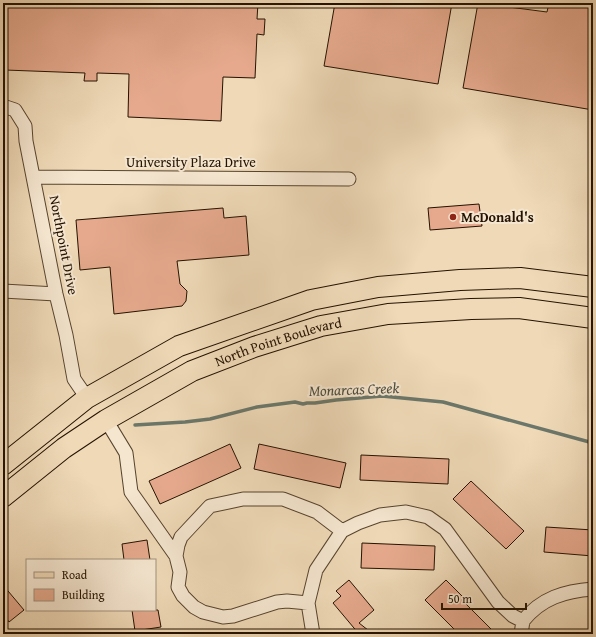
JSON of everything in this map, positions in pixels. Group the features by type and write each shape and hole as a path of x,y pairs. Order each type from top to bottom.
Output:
{"main road":[{"name":"North Point Boulevard","path":"3,465 87,398 179,346 311,300 378,287 460,280 520,278 593,287"},
{"path":"471,309 473,302 482,295 511,293 515,290 520,278"},
{"path":"519,308 524,297 530,291 538,289 561,289 566,287 569,283"},
{"name":"North Point Boulevard","path":"3,497 64,448 106,420 192,371 261,344 321,326 388,314 519,308 593,318"},
{"path":"106,420 105,403 107,396 186,352 193,341"},
{"path":"30,476 33,460 83,421 88,414 87,398"}],"street":[{"name":"Northpoint Drive","path":"3,106 15,110 25,126 26,141 74,379 87,398"},
{"name":"University Plaza Drive","path":"34,177 349,179"},
{"path":"3,292 56,294"},
{"path":"106,420 126,453 131,492 176,556 180,572 178,587 180,592 194,607 203,612 223,617 233,616 277,602 308,602"},
{"path":"176,556 181,537 210,506 243,499 283,499 317,512 342,532"},
{"path":"313,634 308,602 316,570 342,532 358,523 380,514 406,512 428,517 445,529 498,602 513,616 522,628 531,610 556,596 593,589"}],"building":[{"path":"7,3 258,3 257,19 265,19 264,35 257,34 255,78 223,77 221,121 128,117 129,74 97,73 97,81 84,81 85,73 5,70"},
{"path":"335,3 358,3 382,7 382,3 452,3 438,84 324,66"},
{"path":"478,3 547,12 549,3 593,3 593,110 463,88"},
{"path":"479,204 482,226 430,230 428,208"},
{"path":"223,208 224,218 246,216 249,255 177,261 180,284 187,291 186,301 182,306 114,314 110,267 80,270 76,220"},
{"path":"230,444 241,468 160,504 149,481"},
{"path":"259,444 346,463 340,488 254,469"},
{"path":"361,455 449,459 448,484 360,480"},
{"path":"471,481 524,531 506,549 453,499"},
{"path":"546,527 593,530 593,556 544,552"},
{"path":"147,540 150,559 124,559 122,544"},
{"path":"362,543 435,546 434,570 361,568"},
{"path":"349,580 374,610 359,623 373,634 359,634 333,603 341,596 336,591"},
{"path":"446,580 464,598 462,600 496,634 459,634 425,600"},
{"path":"3,585 24,610 9,622 7,619 3,622"},
{"path":"158,610 161,627 135,631 132,611"}],"waterway":[{"name":"Monarcas Creek","path":"135,425 210,419 257,407 295,402 303,404 382,396 443,402 593,443"}],"place":[{"name":"McDonald's","path":"453,217"}]}
